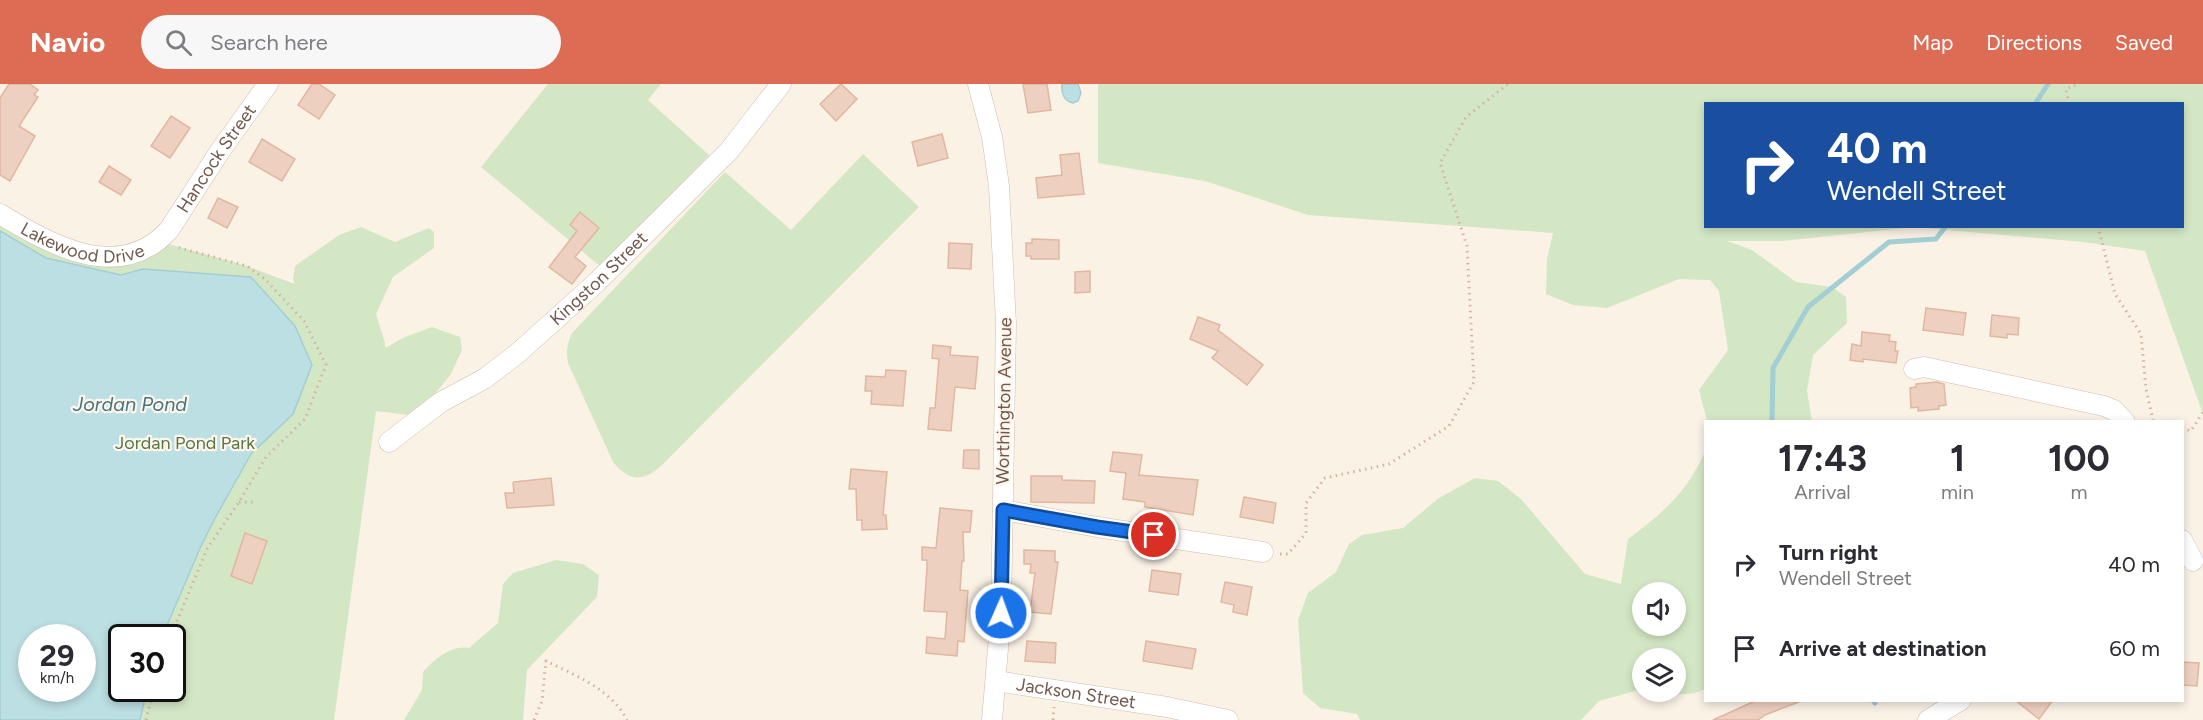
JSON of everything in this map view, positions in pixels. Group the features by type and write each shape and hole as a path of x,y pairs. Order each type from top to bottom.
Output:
{"street":[{"name":"Hancock Street","path":"162,237 268,84"},
{"name":"Kingston Street","path":"389,441 441,402 484,379 519,353 588,290 729,151 781,84"},
{"name":"Worthington Avenue","path":"978,84 996,159 1002,224 1006,324 1001,613 992,720"},
{"name":"Lakewood Drive","path":"0,214 56,245 87,255 115,257 145,249 162,237"},
{"path":"1914,369 1924,367 2104,406 2114,410 2123,420"},
{"path":"1003,510 1086,526 1263,552"},
{"path":"2184,544 2193,561"},
{"name":"Jackson Street","path":"996,681 1167,707 1228,720"},
{"path":"1928,720 1958,702"}],"path":[{"path":"1263,552 1288,554 1306,533 1306,503 1325,478 1389,464 1449,426 1474,382 1467,246 1440,163 1466,117 1508,84"},
{"path":"2069,102 2066,89 2078,84"},
{"path":"2098,228 2115,294 2141,334 2146,388 2153,420"},
{"path":"162,237 203,256 247,266 265,279 304,321 326,366 305,419 266,457 207,549 176,624"},
{"path":"2184,429 2191,431 2203,412"},
{"path":"239,502 253,502"},
{"path":"534,720 542,702 546,661 584,679 621,708 627,720"},
{"path":"146,720 150,702"}],"green space":[{"path":"548,84 661,84 648,100 709,155 601,267 481,167"},
{"path":"1098,84 2203,84 2203,414 2145,251 2083,242 1925,228 2184,228 2184,102 1704,102 1704,228 1905,228 1783,241 1727,241 1752,250 1796,282 1832,287 1846,297 1847,323 1813,355 1807,391 1812,420 1707,420 1699,390 1728,350 1719,291 1710,280 1679,279 1607,308 1573,305 1546,294 1547,259 1553,233 1308,215 1205,181 1098,163"},
{"path":"863,154 919,207 660,467 647,476 641,477 624,473 613,462 568,363 567,348 572,333 725,172 791,230"},
{"name":"Jordan Pond Park","path":"0,213 87,255 158,241 247,266 295,284 293,280 295,266 339,235 361,227 395,242 429,228 434,232 434,248 393,277 376,314 385,348 405,337 432,327 460,337 462,350 451,374 417,416 376,411 334,720 0,720"},
{"path":"1704,454 1704,690 1686,694 1686,648 1632,648 1632,692 1599,701 1581,720 1360,720 1357,714 1320,708 1303,693 1298,620 1308,593 1336,572 1349,544 1362,535 1403,528 1439,498 1475,478 1498,481 1521,499 1585,574 1621,584 1628,539 1653,520 1682,490"},
{"path":"556,560 583,564 599,575 597,597 527,670 523,720 404,720 422,690 423,672 438,658 450,651 469,648 498,623 503,584 513,573"}],"water":[{"path":"1062,84 1078,84 1081,93 1078,101 1073,103 1065,98"},
{"name":"Jordan Pond","path":"0,231 46,258 121,275 143,269 251,277 295,326 312,365 293,414 251,454 214,520 168,624 108,624 108,702 144,702 140,720 0,720"}],"building":[{"path":"9,84 30,84 38,90 34,95 38,97 19,126 35,136 10,181 0,175 0,98"},
{"path":"312,84 319,84 335,95 319,119 298,105"},
{"path":"841,84 857,99 836,121 820,104"},
{"path":"1023,84 1047,84 1051,110 1028,113"},
{"path":"171,116 190,128 170,158 151,146"},
{"path":"942,134 948,158 918,166 912,142"},
{"path":"262,139 295,159 282,181 249,162"},
{"path":"1079,153 1084,194 1038,198 1036,178 1062,175 1060,155"},
{"path":"109,166 131,180 121,195 99,182"},
{"path":"218,198 238,207 227,228 208,218"},
{"path":"580,212 599,228 575,257 586,266 572,284 549,267 577,231 570,225"},
{"path":"1032,239 1059,240 1059,259 1031,259 1031,256 1026,256 1026,243 1032,243"},
{"path":"949,243 972,244 971,269 948,268"},
{"path":"1090,271 1090,292 1075,293 1075,272"},
{"path":"1926,308 1966,313 1963,335 1923,330"},
{"path":"1992,315 2019,318 2018,335 2007,334 2007,338 1990,336"},
{"path":"1198,317 1220,325 1218,330 1263,365 1247,385 1212,358 1218,351 1190,339"},
{"path":"1862,332 1890,335 1889,341 1896,342 1895,351 1898,351 1896,363 1863,359 1863,362 1850,360 1852,344 1861,346"},
{"path":"933,345 951,347 950,355 978,357 975,389 955,387 951,431 928,429 930,408 935,408 939,359 932,358"},
{"path":"886,370 906,371 903,406 871,404 872,391 865,391 866,376 885,377"},
{"path":"1937,382 1944,384 1946,405 1939,406 1939,409 1918,411 1918,407 1911,408 1910,388 1916,387 1916,384"},
{"path":"964,450 979,450 979,469 963,468"},
{"path":"1113,452 1142,455 1139,475 1198,480 1193,515 1145,507 1145,502 1123,499 1126,473 1110,471"},
{"path":"851,469 887,472 883,515 886,515 887,529 862,530 862,520 857,520 856,489 849,489"},
{"path":"1031,476 1062,476 1062,480 1095,481 1094,503 1031,502"},
{"path":"551,478 554,505 507,508 505,493 514,493 514,482"},
{"path":"1244,497 1276,503 1273,523 1240,517"},
{"path":"940,508 972,511 970,532 963,532 964,561 962,561 960,590 968,591 964,642 958,641 957,656 926,653 927,637 945,639 947,612 924,611 927,560 922,560 922,547 936,548"},
{"path":"245,533 267,541 252,584 231,576"},
{"path":"1024,550 1055,551 1055,562 1058,562 1051,614 1030,612 1035,573 1030,573 1031,564 1024,564"},
{"path":"1152,570 1181,574 1178,595 1149,591"},
{"path":"1225,582 1252,587 1247,615 1233,612 1234,605 1221,602"},
{"path":"1027,641 1056,643 1055,663 1025,661"},
{"path":"1146,641 1196,649 1192,669 1143,661"},
{"path":"2184,662 2199,663 2197,686 2184,685"},
{"path":"1753,702 1798,702 1758,720 1713,720"},
{"path":"2018,702 2052,702 2039,719"}],"waterway":[{"path":"2036,102 2048,84"},
{"path":"1772,420 1773,368 1808,307 1889,242 1936,239 1944,228"}],"route":[{"path":"1001,613 1003,510 1154,535"}]}
